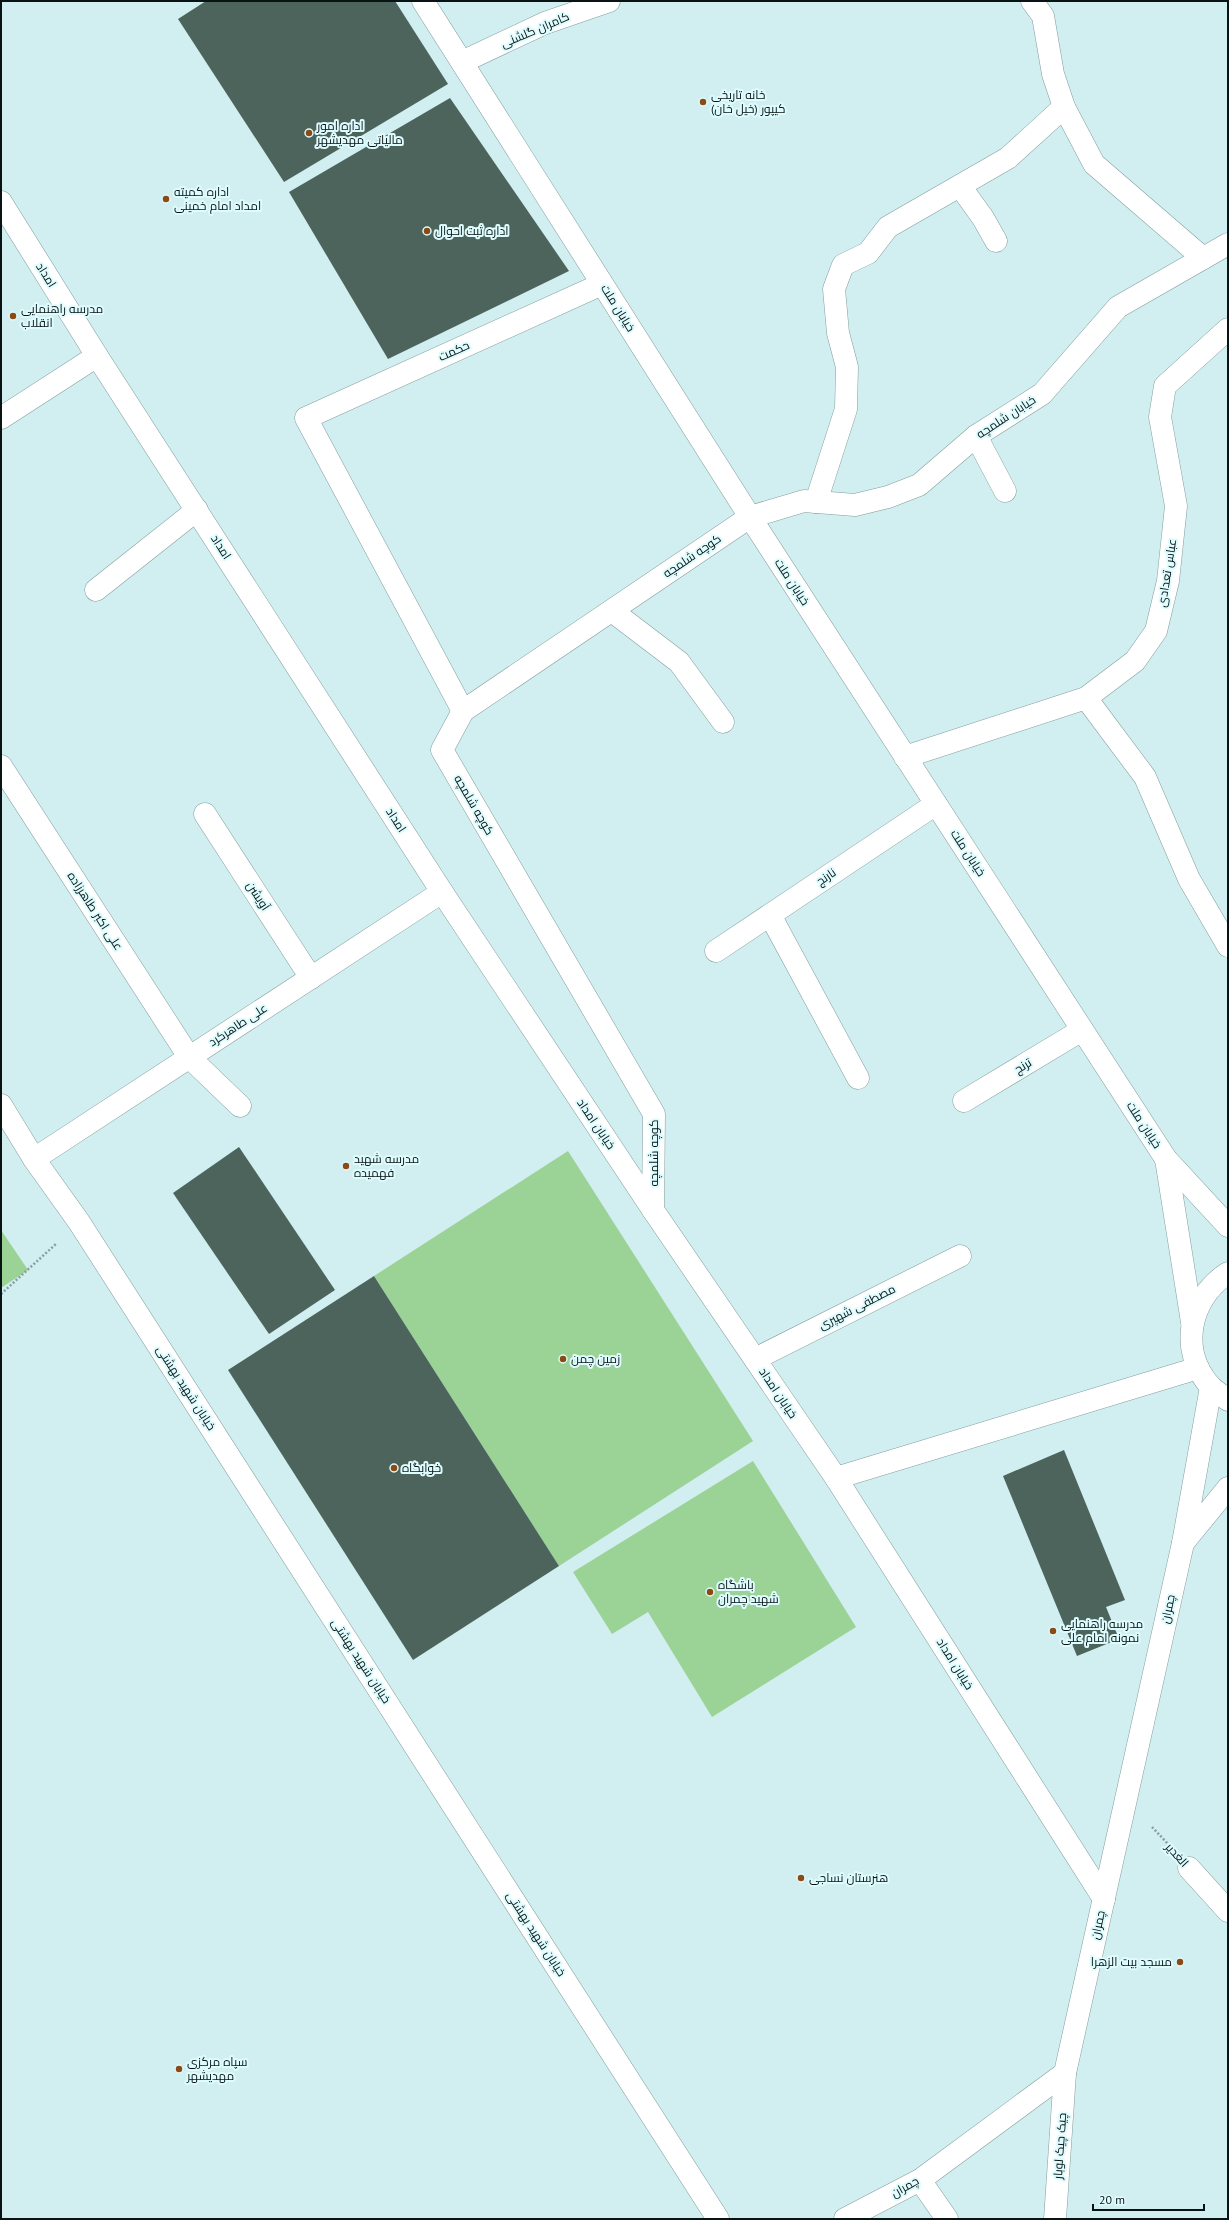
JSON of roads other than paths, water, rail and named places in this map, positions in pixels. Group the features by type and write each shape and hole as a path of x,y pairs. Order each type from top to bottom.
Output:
{"street":[{"name":"خیابان ملت","path":"423,1 750,517 1166,1159"},
{"name":"کامران گلشنی","path":"462,62 545,23 609,1"},
{"path":"1032,1 1042,16 1054,74 1064,107 1094,164 1203,258"},
{"path":"816,502 846,409 847,367 838,333 834,289 843,265 868,253 888,227 1008,158 1064,107"},
{"path":"960,186 983,218 996,241"},
{"name":"امداد","path":"1,202 97,356 442,892"},
{"name":"خیابان شلمچه","path":"750,517 804,501 855,506 888,497 919,485 976,436 1042,394 1118,308 1228,245"},
{"name":"حکمت","path":"463,711 306,418 602,284"},
{"name":"عباس تعدادی","path":"906,757 1086,698 1135,662 1156,631 1168,581 1176,506 1160,417 1165,386 1228,329"},
{"path":"1,418 97,356"},
{"path":"976,436 1004,490"},
{"path":"96,590 197,510"},
{"name":"کوچه شلمچه","path":"654,1210 654,1114 442,750 463,711 750,517"},
{"path":"612,610 679,662 723,722"},
{"path":"1086,698 1145,777 1189,880 1228,946"},
{"name":"علی اکبر طاهرزاده","path":"1,766 189,1057 240,1106"},
{"name":"نارنج","path":"716,951 936,804"},
{"name":"آویشن","path":"205,814 311,978"},
{"name":"علی طاهرکرد","path":"34,1159 442,892"},
{"name":"خیابان امداد","path":"442,892 654,1210 836,1478 1104,1899"},
{"path":"770,914 858,1078"},
{"name":"ترنج","path":"964,1101 1082,1030"},
{"name":"خیابان شهید بهشتی","path":"1,1105 34,1159 79,1222 718,2219"},
{"path":"1166,1159 1228,1226"},
{"path":"1166,1159 1192,1322 1192,1345 1198,1368 1211,1387 1228,1400"},
{"name":"مصطفی شهپری","path":"755,1359 960,1256"},
{"path":"1192,1322 1200,1300 1215,1281 1228,1273"},
{"path":"836,1478 1198,1368"},
{"name":"چمران","path":"845,2219 920,2180 1065,2073 1183,1543 1211,1387"},
{"path":"1183,1543 1228,1488"},
{"name":"الغدیر","path":"1189,1868 1228,1911"},
{"name":"چیک چیک لوبار","path":"1055,2219 1065,2073"},
{"path":"920,2180 947,2219"}],"place":[{"name":"خانه تاریخی کیپور (خیل خان)","path":"703,102"},
{"name":"اداره امور مالیاتی مهدیشهر","path":"309,133"},
{"name":"اداره کمیته امداد امام خمینی","path":"166,199"},
{"name":"اداره ثبت احوال","path":"427,231"},
{"name":"مدرسه راهنمایی انقلاب","path":"13,316"},
{"name":"مدرسه شهید فهمیده","path":"346,1166"},
{"name":"زمین چمن","path":"563,1359"},
{"name":"خوابگاه","path":"394,1468"},
{"name":"باشگاه شهید چمران","path":"710,1592"},
{"name":"مدرسه راهنمایی نمونه امام علی","path":"1053,1631"},
{"name":"هنرستان نساجی","path":"801,1878"},
{"name":"مسجد بیت الزهرا","path":"1180,1962"},
{"name":"سپاه مرکزی مهدیشهر","path":"179,2069"}]}
